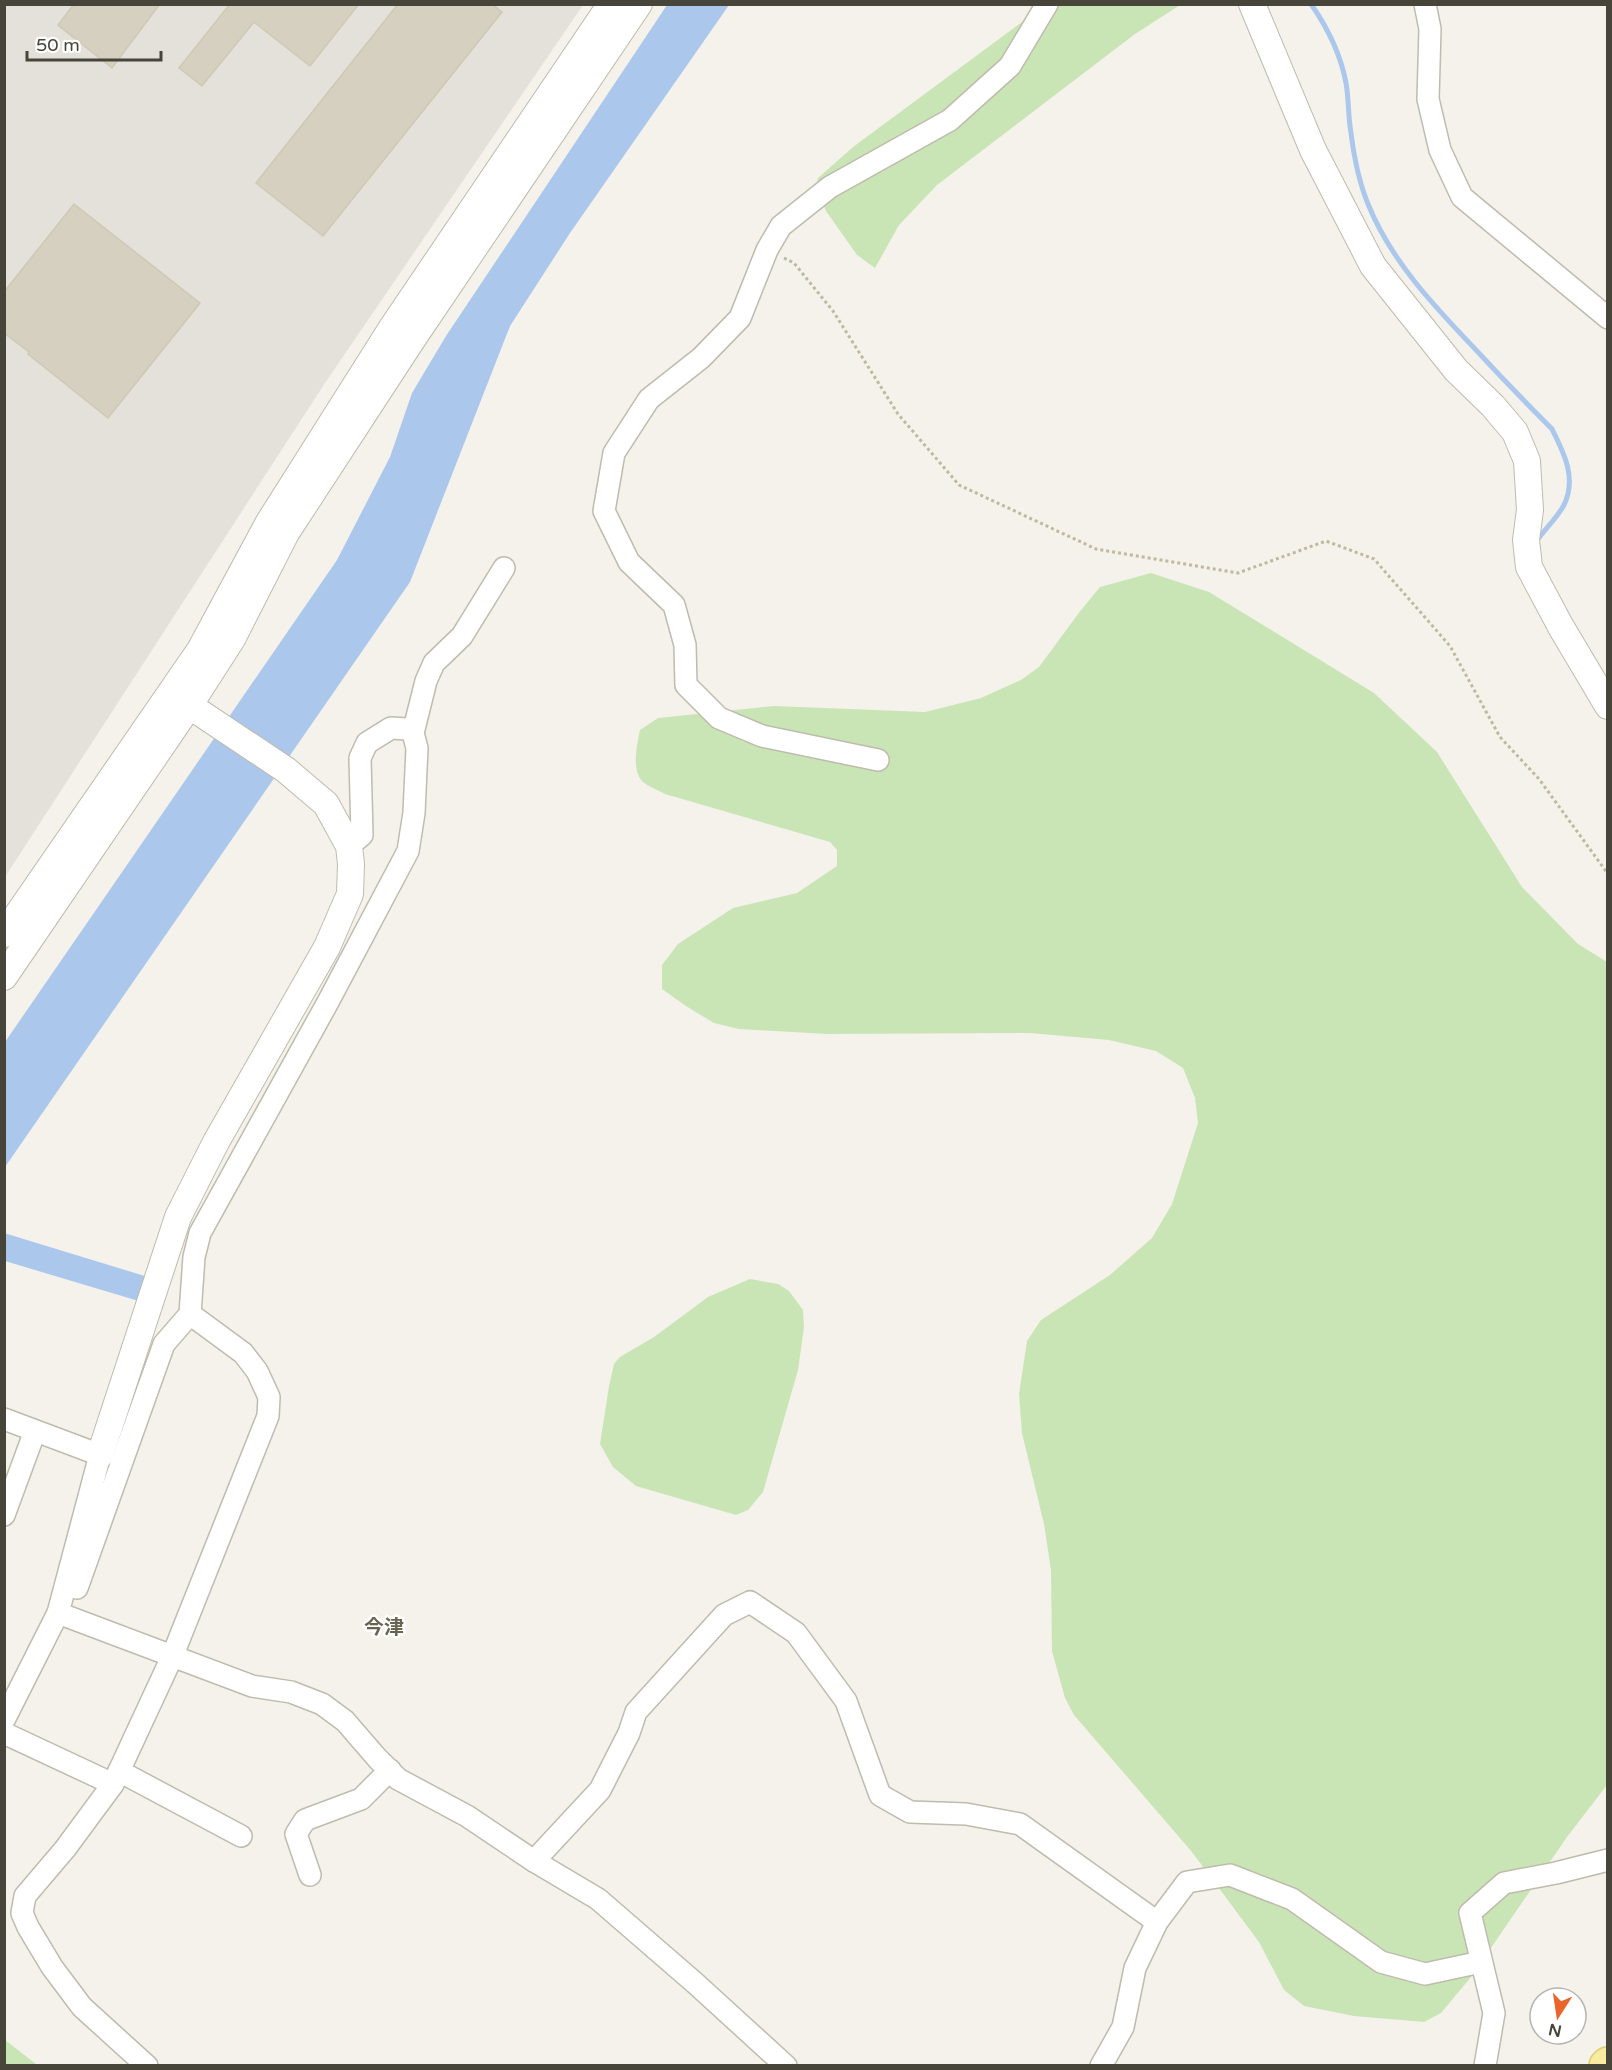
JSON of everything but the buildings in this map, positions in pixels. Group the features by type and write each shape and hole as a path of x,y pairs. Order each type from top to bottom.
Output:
{"street":[{"path":"4,934 188,706 200,650 269,522 387,336 611,4"},
{"path":"4,977 232,639 286,533 412,340 639,4"},
{"path":"878,760 762,736 719,718 686,685 685,645 674,605 629,562 604,511 614,453 649,399 701,358 740,318 767,250 781,226 830,187 950,120 1010,66 1047,4"},
{"path":"1252,4 1313,150 1373,266 1456,370 1493,406 1515,432 1527,461 1530,510 1526,540 1529,567 1561,627 1608,706"},
{"path":"1425,4 1430,29 1428,99 1440,150 1462,197 1608,318"},
{"path":"4,1720 62,1615 164,1344 190,1314 194,1257 200,1233 408,851 414,813 417,748 413,733 426,681 434,663 462,636 504,568"},
{"path":"62,1615 100,1455 178,1217 216,1142 327,947 350,894 349,846 326,804 286,770 188,706"},
{"path":"349,846 362,835 360,758 367,743 391,728 407,729 413,733"},
{"path":"147,2066 82,2007 52,1967 22,1913 25,1896 65,1849 116,1777 172,1657 268,1416 269,1397 257,1371 243,1353 190,1314"},
{"path":"4,1419 100,1455"},
{"path":"4,1515 35,1431"},
{"path":"534,1861 600,1790 629,1733 636,1712 724,1615 750,1602 796,1633 846,1701 880,1795 910,1812 966,1814 1020,1824 1157,1922"},
{"path":"62,1615 252,1686 291,1692 322,1704 345,1721 399,1779 467,1816 534,1861 598,1899 786,2066"},
{"path":"4,1733 116,1777 241,1836"},
{"path":"310,1875 296,1834 305,1820 361,1799 390,1770"},
{"path":"1485,2066 1494,2013 1470,1913 1504,1883 1556,1874 1608,1860"},
{"path":"1101,2066 1123,2027 1135,1968 1157,1922 1187,1882 1230,1875 1292,1899 1381,1962 1425,1974 1481,1962"}],"path":[{"path":"767,250 794,263 833,311 898,414 958,485 1096,549 1238,573 1326,540 1374,559 1450,645 1500,737 1539,779 1608,874"}],"shaded area":[{"path":"5,5 583,5 325,383 5,877"}],"green space":[{"path":"1045,5 1180,5 1135,34 937,185 899,225 875,268 857,255 826,211 816,187 818,178 853,147"},
{"path":"1151,573 1209,592 1374,693 1437,752 1522,887 1578,944 1607,962 1607,1785 1567,1837 1471,1977 1441,2013 1424,2022 1354,2016 1304,2006 1284,1990 1259,1942 1192,1852 1074,1715 1065,1698 1052,1651 1051,1570 1044,1524 1022,1433 1019,1394 1027,1341 1041,1320 1110,1275 1152,1238 1172,1204 1198,1123 1195,1098 1183,1068 1156,1051 1109,1040 1030,1033 827,1034 739,1029 714,1023 662,989 662,965 678,944 733,908 797,893 837,866 837,850 830,842 665,794 643,782 639,777 636,764 640,730 658,718 774,706 925,712 981,698 1021,680 1039,667 1100,587"},
{"path":"750,1279 778,1284 789,1291 803,1310 804,1327 798,1370 763,1492 748,1510 736,1515 636,1486 613,1467 600,1444 614,1364 620,1357 654,1337 708,1297"},
{"path":"5,2040 36,2064 36,2065 5,2065"}],"water":[{"path":"667,5 729,5 570,233 510,326 410,582 5,1167 5,1042 337,560 390,457 412,393 446,336"},
{"path":"4,1233 148,1277 142,1302 5,1261"}],"waterway":[{"path":"1311,4 1323,22 1341,63 1346,83 1350,127 1359,178 1368,204 1389,245 1429,299 1552,429 1561,447 1569,475 1568,495 1561,510 1536,542"}],"district":[{"name":"今津","path":"384,1628"}]}
